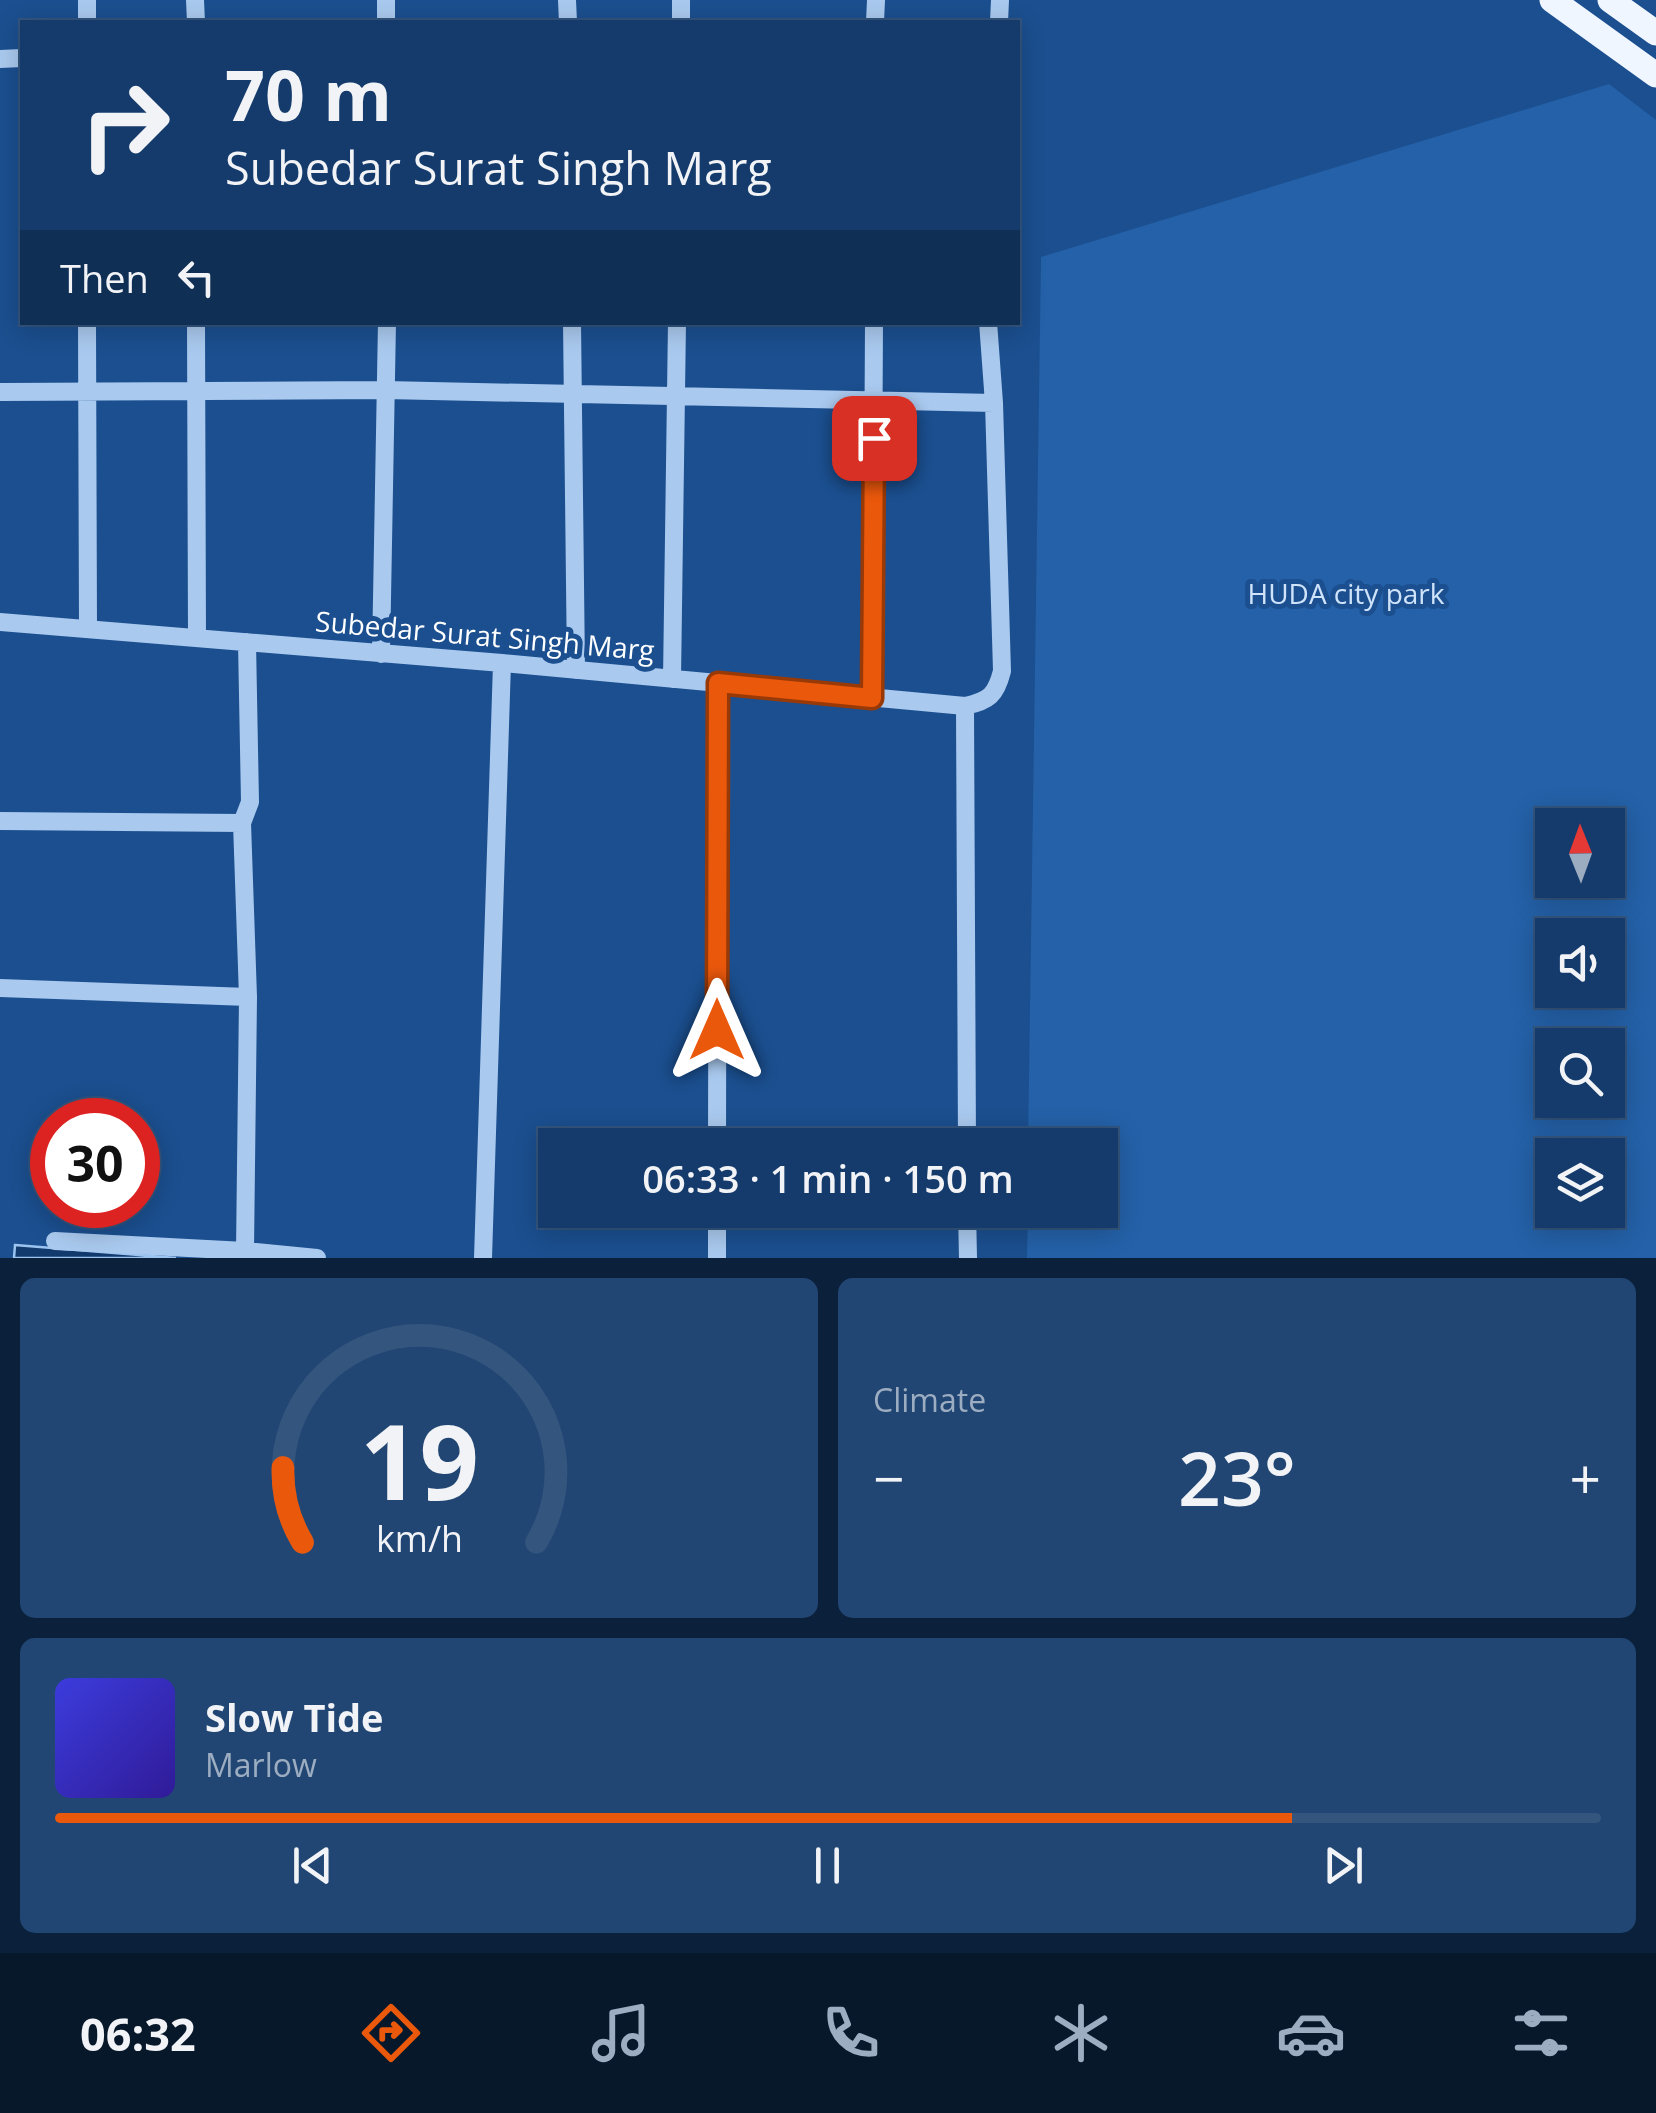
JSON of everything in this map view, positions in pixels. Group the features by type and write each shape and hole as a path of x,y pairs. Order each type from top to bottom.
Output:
{"main road":[{"path":"1552,0 1656,75"},
{"path":"1610,0 1656,33"}],"street":[{"path":"87,325 88,629"},
{"path":"196,325 197,638"},
{"path":"380,654 387,325"},
{"path":"572,325 576,670"},
{"path":"672,679 677,325"},
{"path":"872,698 874,325"},
{"path":"967,1128 965,706 985,702 998,687 1002,671 988,325"},
{"path":"0,392 386,390 994,403"},
{"name":"Subedar Surat Singh Marg","path":"0,622 965,706"},
{"path":"245,1251 248,996 242,823 250,802 247,642"},
{"path":"483,1258 502,663"},
{"path":"717,1128 718,683"},
{"path":"0,820 242,823"},
{"path":"0,988 248,996"},
{"path":"716,1258 717,1228"},
{"path":"968,1228 968,1258"},
{"path":"55,1241 316,1258"}],"green space":[{"name":"HUDA city park","path":"1609,84 1656,120 1656,1258 1027,1258 1028,1228 1118,1228 1118,1128 1028,1128 1041,257"}],"shaded area":[{"path":"15,1245 176,1258 14,1258"}],"route":[{"path":"717,1030 718,683 872,698 874,438"}]}
